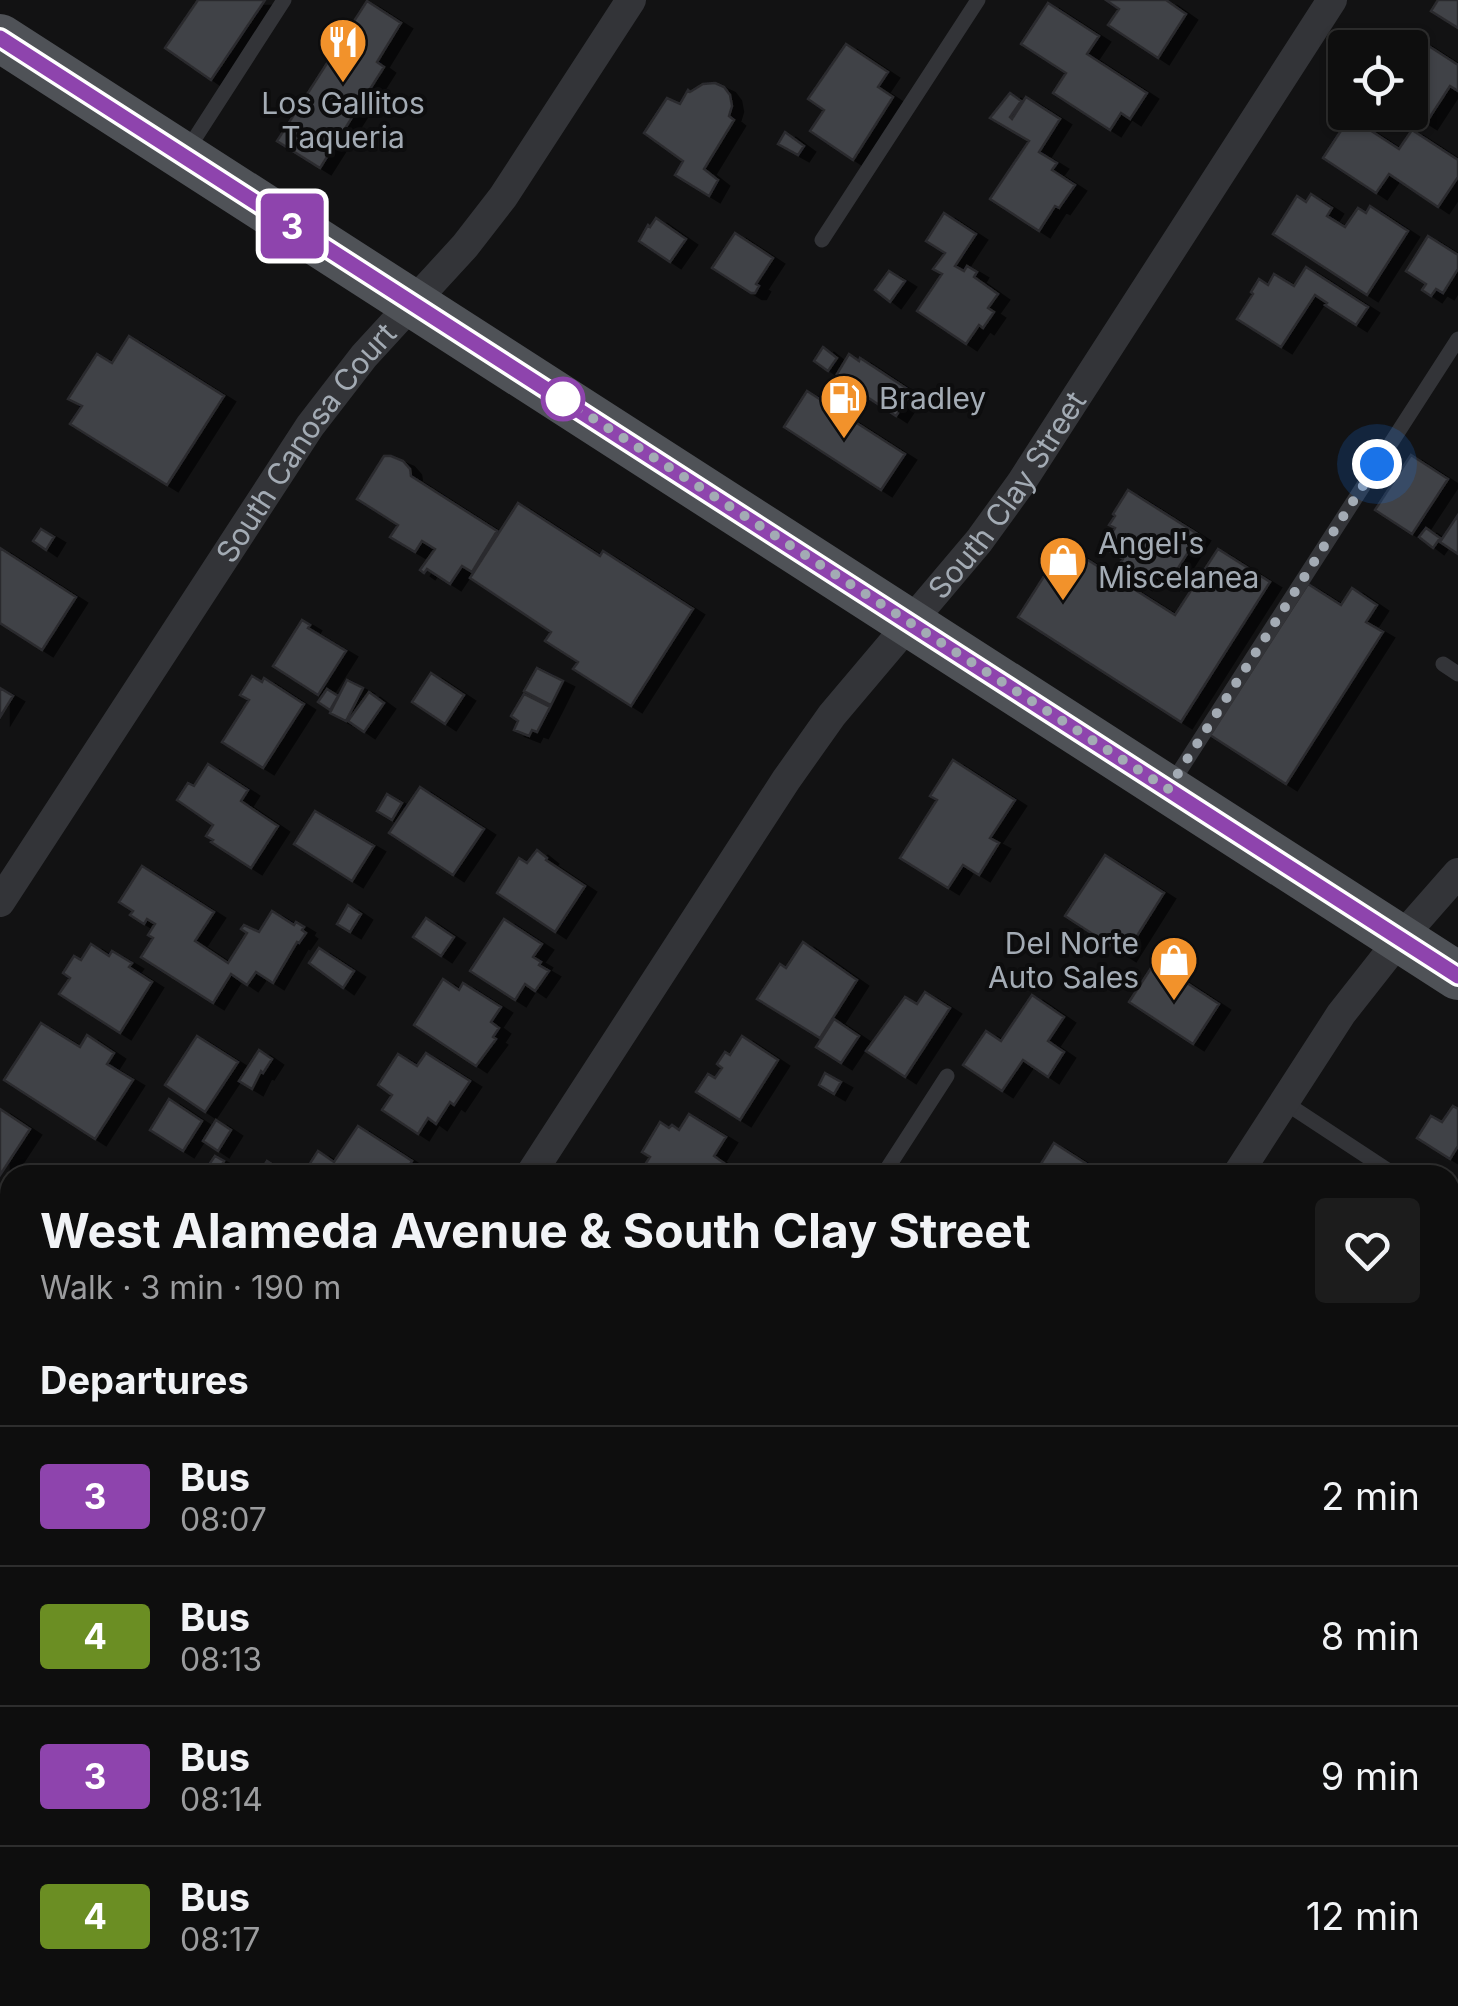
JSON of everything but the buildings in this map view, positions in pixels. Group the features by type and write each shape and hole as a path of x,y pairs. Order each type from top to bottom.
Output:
{"main road":[{"path":"0,38 1458,976"}],"street":[{"name":"South Canosa Court","path":"0,902 310,426 364,356 465,246 503,197 631,0"},
{"name":"South Clay Street","path":"536,1165 786,780 832,716 1021,483 1332,0"},
{"path":"1243,1165 1341,1014 1458,873"}],"lane":[{"path":"183,156 284,0"},
{"path":"822,240 978,0"},
{"path":"1168,789 1458,339"},
{"path":"1443,664 1458,674"},
{"path":"889,1165 947,1076"},
{"path":"1284,1102 1380,1165"}],"bus line":[{"name":"3","path":"0,38 1458,976"}],"place":[{"name":"Los Gallitos Taqueria","path":"343,84"},
{"name":"Bradley","path":"844,440"},
{"name":"Angel's Miscelanea","path":"1063,602"},
{"name":"Del Norte Auto Sales","path":"1174,1002"}],"route":[{"path":"563,399 1168,789 1377,464"}]}
